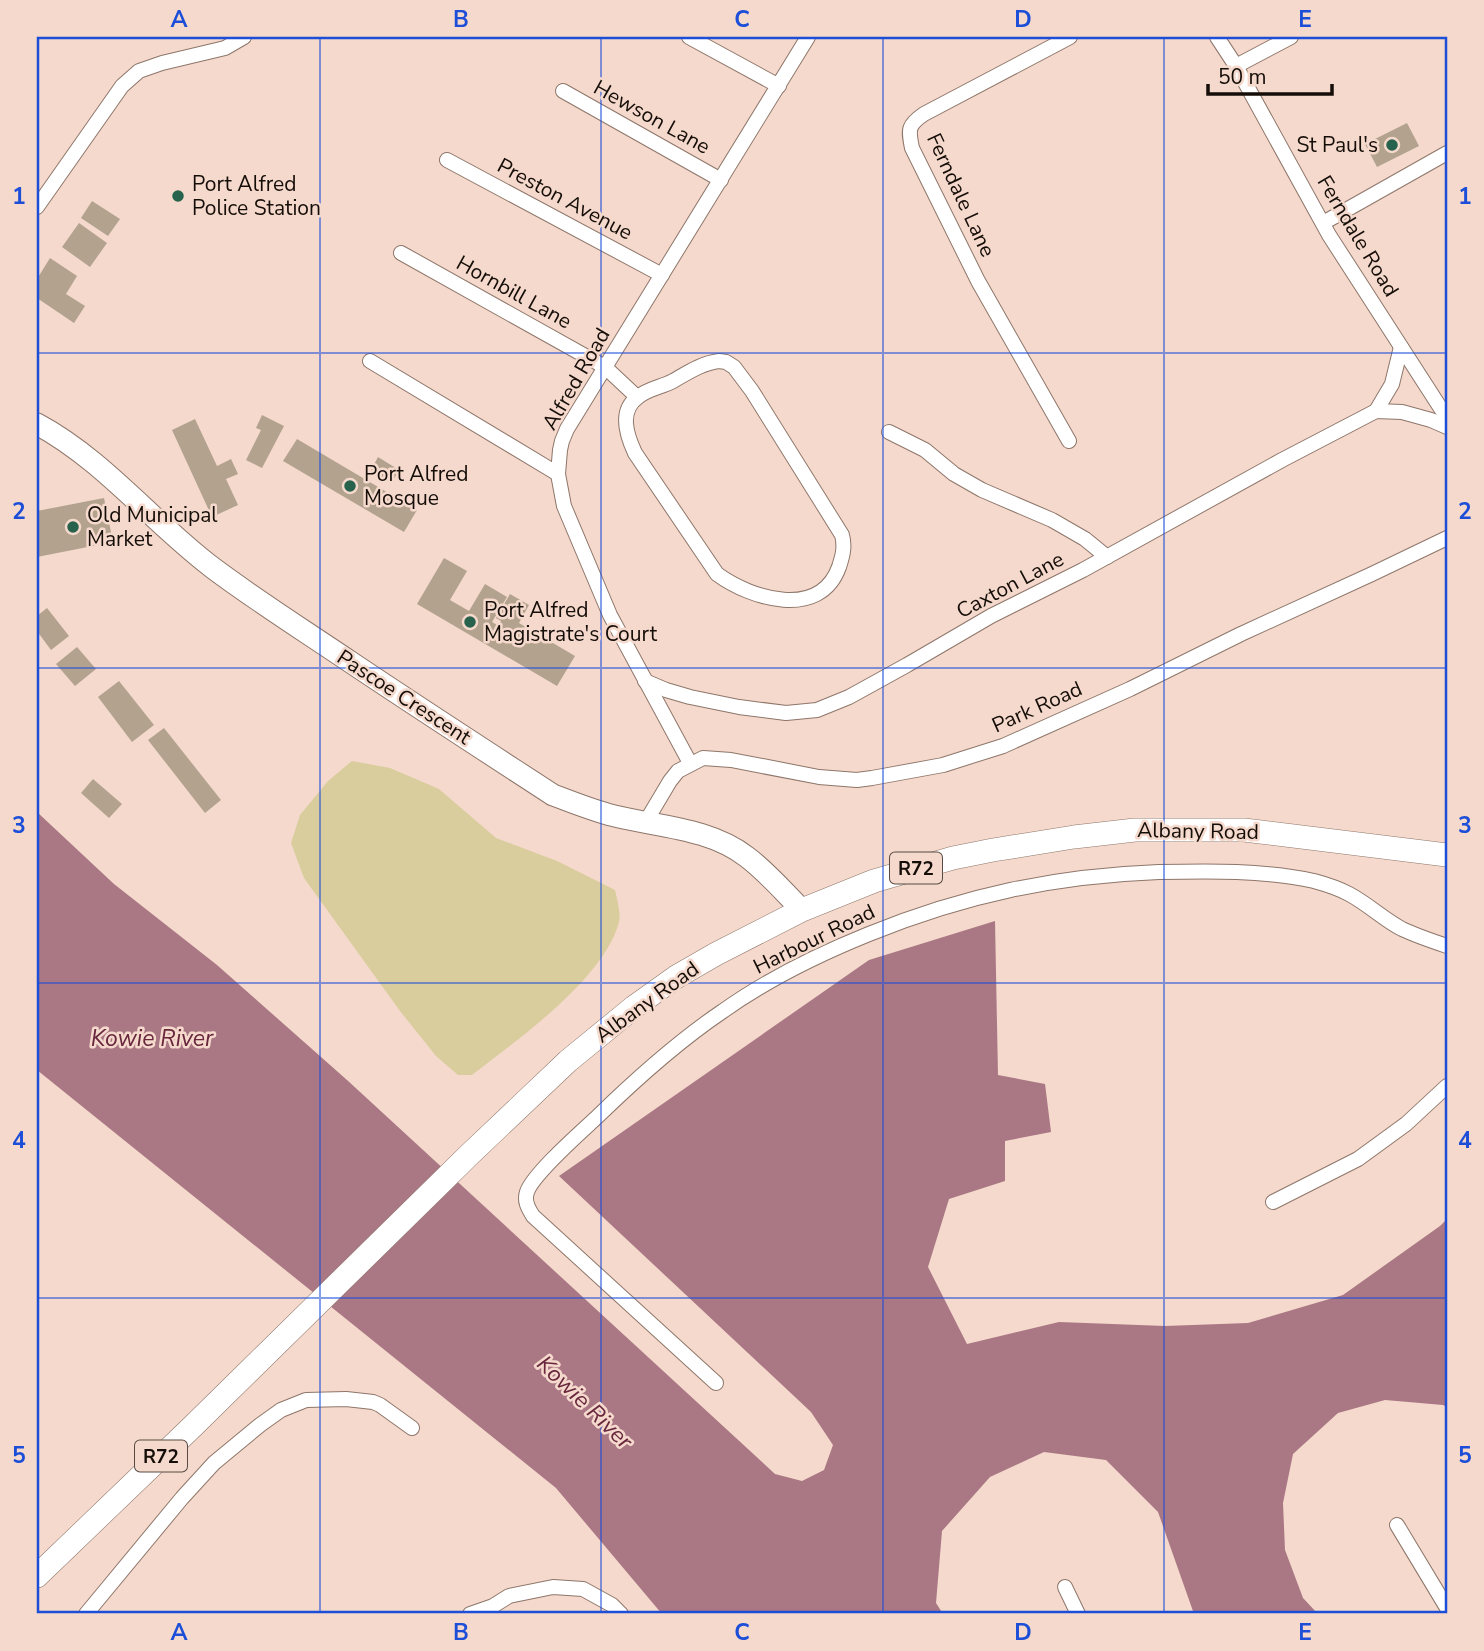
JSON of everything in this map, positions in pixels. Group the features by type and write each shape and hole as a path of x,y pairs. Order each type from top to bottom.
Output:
{"main road":[{"name":"Albany Road","path":"37,1576 568,1061 634,1007 693,967 802,910 874,881 953,858 1116,832 1164,829 1244,830 1447,855"}],"street":[{"path":"37,207 122,86 139,71 225,48 244,37"},
{"path":"689,37 779,86"},
{"name":"Alfred Road","path":"690,763 610,615 564,506 558,474 562,441 808,37"},
{"name":"Ferndale Lane","path":"1069,441 978,281 912,148 909,133 912,122 924,114 1070,37"},
{"name":"Ferndale Road","path":"1217,37 1236,66 1323,223 1447,418"},
{"path":"1236,66 1291,37"},
{"name":"Hewson Lane","path":"563,91 721,180"},
{"path":"1323,223 1447,153"},
{"name":"Preston Avenue","path":"447,160 662,275"},
{"name":"Hornbill Lane","path":"401,253 605,367 637,397"},
{"path":"1401,346 1392,384 1376,411 1402,412 1447,426"},
{"path":"370,362 558,474"},
{"path":"711,362 726,362 734,367 752,390 842,535 845,545 842,559 827,587 806,599 783,601 733,584 717,574 627,437 625,428 628,410 637,397 711,362"},
{"name":"Caxton Lane","path":"645,681 690,697 739,706 786,713 817,710 849,697 991,617 1376,411"},
{"name":"Pascoe Crescent","path":"37,424 98,467 173,535 218,571 282,617 552,795 596,811 684,829 731,847 747,857 802,910"},
{"path":"889,432 925,450 954,474 982,491 1052,520 1085,539 1107,556"},
{"name":"Park Road","path":"690,763 703,758 715,758 819,777 857,780 957,761 1016,741 1447,538"},
{"path":"645,823 670,780 690,763"},
{"name":"Harbour Road","path":"716,1383 533,1216 526,1203 527,1192 568,1145 621,1094 694,1031 780,975 859,938 957,902 1037,884 1097,875 1133,873 1237,873 1314,881 1349,894 1401,928 1447,946"},
{"path":"1273,1202 1358,1159 1406,1124 1447,1086"},
{"path":"86,1614 214,1463 281,1410 306,1400 346,1399 373,1402 412,1428"},
{"path":"1397,1525 1447,1608"},
{"path":"470,1614 493,1606 509,1596 554,1587 583,1589 612,1605 621,1614"},
{"path":"1065,1587 1078,1614"}],"shaded area":[{"path":"352,761 390,768 439,789 496,838 557,861 615,890 619,922 610,944 596,965 557,1007 472,1075 458,1075 436,1056 400,1011 304,878 291,843 300,815 328,781"}],"water":[{"name":"Kowie River","path":"37,812 114,884 217,965 347,1080 775,1474 802,1481 824,1470 833,1445 811,1412 559,1176 869,960 995,921 998,1075 1045,1084 1051,1132 1005,1141 1005,1181 949,1199 928,1267 967,1344 1059,1322 1165,1326 1248,1323 1343,1295 1447,1219 1447,1407 1385,1400 1338,1413 1293,1454 1283,1503 1285,1550 1303,1598 1318,1614 1194,1614 1158,1512 1106,1460 1044,1452 990,1477 942,1531 936,1603 943,1614 662,1614 556,1488 37,1070"}],"building":[{"name":"St Paul's","path":"1407,123 1419,146 1377,167 1365,144"},
{"path":"92,201 120,219 108,236 81,218"},
{"path":"79,223 107,243 90,267 62,247"},
{"path":"50,258 77,276 66,294 85,306 74,323 37,298 37,279"},
{"path":"262,415 284,426 262,468 246,460 261,430 256,428"},
{"path":"195,419 217,466 231,459 238,474 226,479 238,505 212,517 172,430"},
{"name":"Port Alfred Mosque","path":"297,439 417,510 404,532 283,461"},
{"path":"378,457 399,470 392,482 371,470"},
{"name":"Old Municipal Market","path":"104,498 113,542 37,557 37,511"},
{"name":"Port Alfred Magistrate's Court","path":"444,558 467,571 450,600 469,611 485,584 507,597 492,622 499,626 501,621 496,618 510,594 529,605 519,623 575,656 557,686 417,604"},
{"path":"47,608 69,636 51,650 37,631 37,616"},
{"path":"77,647 96,669 75,686 56,664"},
{"path":"119,681 154,725 132,742 98,697"},
{"path":"164,728 221,800 205,813 148,740"},
{"path":"93,779 122,804 109,818 81,793"}],"place":[{"name":"St Paul's","path":"1392,145"},
{"name":"Port Alfred Police Station","path":"178,196"},
{"name":"Port Alfred Mosque","path":"350,486"},
{"name":"Old Municipal Market","path":"73,527"},
{"name":"Port Alfred Magistrate's Court","path":"470,622"}]}
